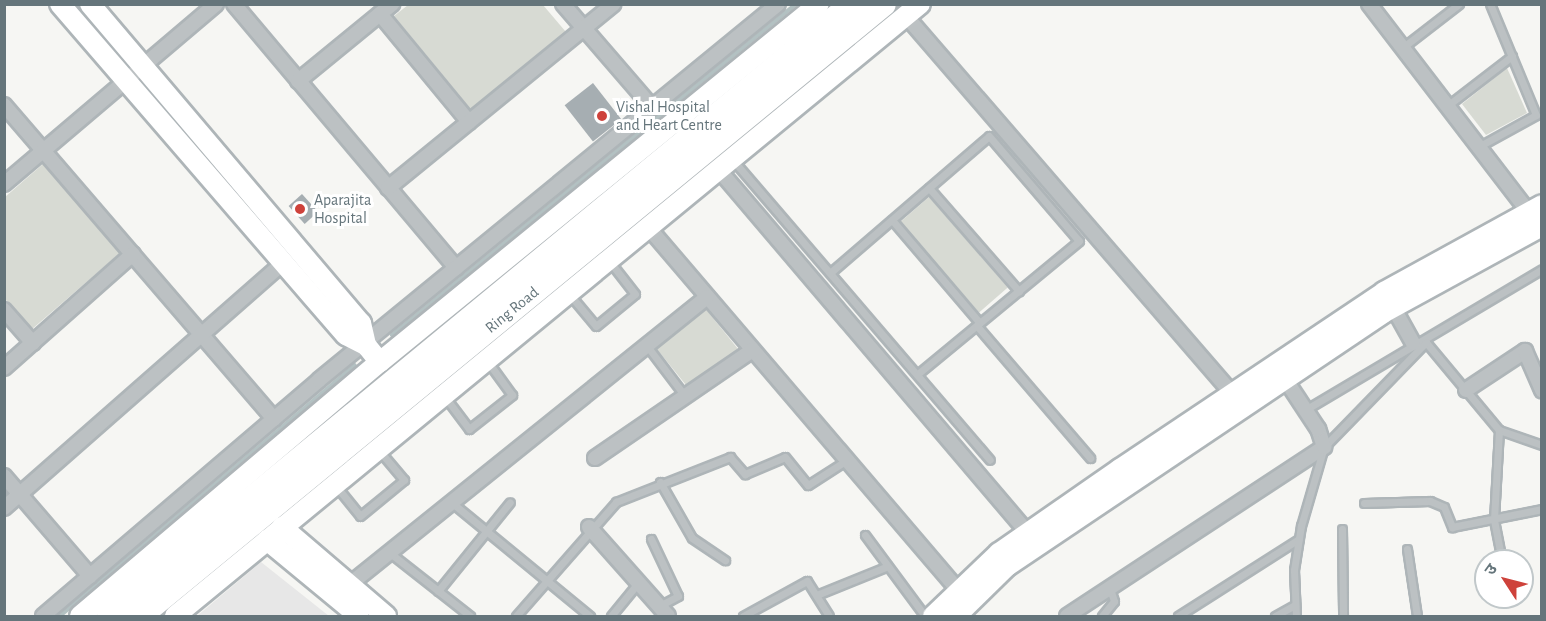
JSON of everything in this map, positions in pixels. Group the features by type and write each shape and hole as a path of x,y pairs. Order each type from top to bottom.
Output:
{"highway":[{"name":"Ring Road","path":"109,616 425,381 852,4"},
{"name":"Ring Road","path":"140,616 884,4"}],"street":[{"path":"60,4 285,261 346,335 366,345 380,362"},
{"path":"90,4 361,322 366,345"},
{"path":"4,184 124,79 216,4"},
{"path":"234,4 456,268"},
{"path":"298,81 392,4"},
{"path":"563,4 652,107"},
{"path":"388,188 614,4"},
{"path":"43,616 274,419 778,4"},
{"path":"80,616 380,362 819,4"},
{"path":"1369,4 1478,147 1538,218"},
{"path":"175,616 378,448 425,381 486,360 913,10 1238,401"},
{"path":"380,14 469,122"},
{"path":"4,105 274,419"},
{"path":"725,164 1033,539"},
{"path":"1238,401 1285,379 1393,307 1538,218"},
{"path":"933,616 961,603 1033,539 1238,401 1384,292 1538,218"},
{"path":"648,227 847,460 961,603"},
{"path":"4,368 133,254"},
{"path":"4,508 285,261"},
{"path":"346,604 389,552 707,297"},
{"path":"1393,307 1420,341"},
{"path":"4,310 33,343"},
{"path":"595,458 753,350"},
{"path":"1466,390 1525,351 1542,390"},
{"path":"1067,616 1324,447 1305,410 1285,379"},
{"path":"4,476 90,576"},
{"path":"282,527 346,604"},
{"path":"589,527 663,611"},
{"path":"267,540 346,604 386,616"}],"lane":[{"path":"1402,48 1459,4"},
{"path":"1478,147 1536,115 1490,4"},
{"path":"1447,106 1512,56"},
{"path":"831,272 989,136 1079,241 919,373"},
{"path":"725,164 831,272 919,373 990,460"},
{"path":"930,188 1019,291"},
{"path":"892,220 1090,458"},
{"path":"568,292 596,326 604,320 635,294 608,260"},
{"path":"1305,410 1542,268"},
{"path":"1420,341 1466,390 1499,430 1542,445"},
{"path":"1296,616 1299,539 1324,447 1420,341"},
{"path":"646,345 685,396"},
{"path":"425,381 469,429 512,395 486,360"},
{"path":"1499,430 1494,520 1500,549"},
{"path":"334,484 360,516 404,480 378,448"},
{"path":"516,616 589,527 616,502 660,482 730,457 745,474 785,457 808,485 847,460"},
{"path":"660,482 692,538 725,560"},
{"path":"1364,503 1430,501 1444,507 1452,527 1542,509"},
{"path":"451,502 590,616"},
{"path":"438,591 510,502"},
{"path":"1342,529 1343,616"},
{"path":"866,535 925,616"},
{"path":"651,539 678,596 663,611"},
{"path":"1178,616 1299,539"},
{"path":"1407,549 1417,616"},
{"path":"389,552 470,616"},
{"path":"819,594 888,566"},
{"path":"742,616 807,581 819,594 830,616"},
{"path":"611,616 638,583"},
{"path":"1102,616 1114,601 1110,589"},
{"path":"1275,616 1295,605"}],"shaded area":[{"path":"408,5 543,5 566,32 471,110 394,16"},
{"path":"1507,68 1527,113 1486,135 1462,104"},
{"path":"43,164 120,253 31,330 5,299 5,197"},
{"path":"929,197 1008,288 979,312 900,222"},
{"path":"704,307 739,350 690,389 655,347"},
{"path":"261,562 329,616 197,616"}],"building":[{"path":"593,83 621,119 593,141 565,105"},
{"path":"302,194 318,212 305,224 289,206"}],"waterway":[{"path":"392,335 796,4"},
{"path":"60,616 355,365"}],"place":[{"name":"Vishal Hospital and Heart Centre","path":"602,116"},
{"name":"Aparajita Hospital","path":"300,209"}]}
